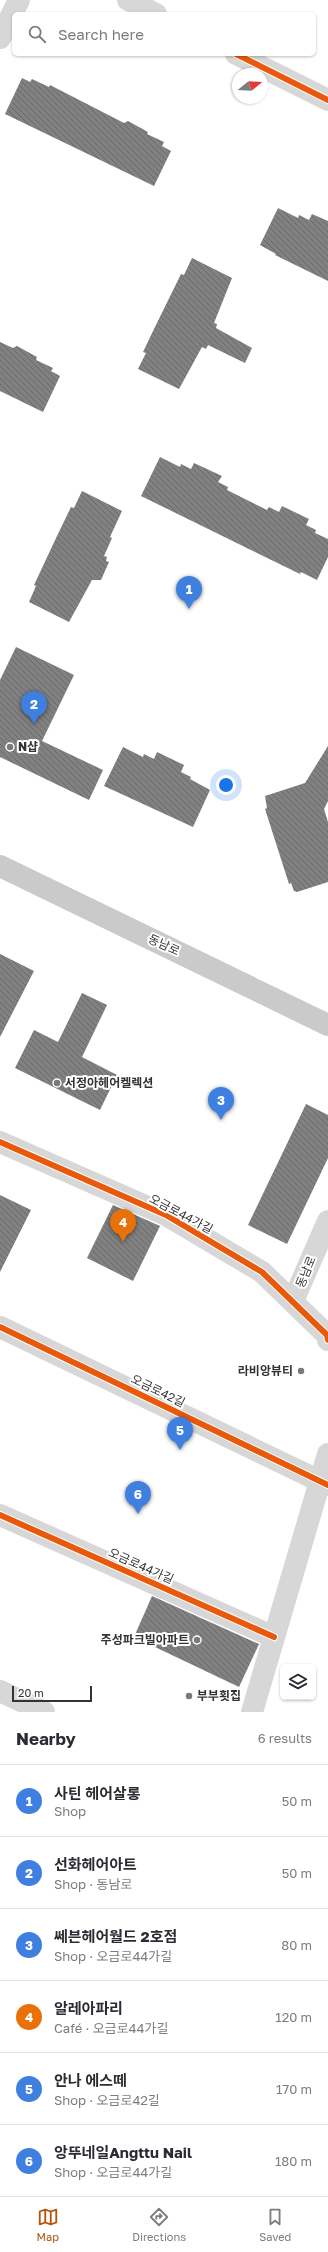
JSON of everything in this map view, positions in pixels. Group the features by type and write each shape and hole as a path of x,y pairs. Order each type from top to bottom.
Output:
{"main road":[{"name":"동남로","path":"0,866 328,1025"}],"street":[{"path":"13,12 19,0"},
{"path":"128,0 152,12"},
{"path":"0,38 12,14"},
{"path":"240,56 328,100"},
{"name":"오금로44가길","path":"0,1142 166,1216 262,1272 327,1335 328,1340"},
{"name":"동남로","path":"293,1301 328,1220"},
{"name":"오금로42길","path":"0,1327 324,1483"},
{"path":"252,1712 274,1637 324,1483 328,1454"},
{"name":"오금로44가길","path":"0,1515 274,1637"},
{"path":"0,1691 44,1712"}],"building":[{"path":"22,78 30,82 32,79 49,87 50,85 124,123 128,121 148,132 147,134 164,142 162,146 171,151 154,186 5,114"},
{"path":"278,208 298,218 299,215 309,220 312,214 328,221 328,281 275,255 276,254 260,245"},
{"path":"192,258 232,278 214,323 217,324 216,328 252,348 245,363 208,345 206,349 202,347 179,389 138,369 146,353 143,352 154,329 181,274 184,275"},
{"path":"0,342 13,348 17,346 37,357 36,360 53,368 51,371 60,376 43,412 0,391"},
{"path":"160,457 180,467 181,464 191,469 194,463 222,476 218,482 228,487 227,490 267,510 269,507 279,512 282,506 309,519 306,525 316,530 315,533 328,539 328,557 317,580 301,572 300,574 141,496"},
{"path":"82,491 122,511 110,537 112,538 104,556 107,557 106,561 109,562 101,580 92,580 69,622 29,602 36,586 34,585 57,536 71,507 74,508"},
{"path":"16,647 74,675 42,741 103,770 89,800 0,757 0,680"},
{"path":"328,746 328,801 324,809 328,822 328,882 297,892 294,891 291,883 289,884 265,809 267,808 265,796 305,783"},
{"path":"123,747 143,757 144,754 154,759 157,752 184,765 181,772 191,777 190,779 210,790 193,827 104,786"},
{"path":"0,954 34,971 0,1037"},
{"path":"82,993 107,1005 82,1057 117,1075 100,1110 15,1068 34,1030 58,1042"},
{"path":"306,1104 328,1115 328,1158 287,1244 248,1225"},
{"path":"0,1195 31,1210 0,1272"},
{"path":"113,1205 160,1226 133,1281 87,1258"},
{"name":"주성파크빌아파트","path":"152,1596 259,1644 239,1687 134,1637"}],"cycle path":[{"path":"240,56 328,100"},
{"path":"0,1142 166,1215 262,1272 327,1335 328,1340"},
{"path":"0,1327 328,1485"},
{"path":"0,1515 274,1637"}],"place":[{"name":"사틴 헤어살롱","path":"189,609"},
{"name":"선화헤어아트","path":"34,724"},
{"name":"N샵","path":"10,747"},
{"name":"서정아헤어켈렉션","path":"57,1083"},
{"name":"쎄븐헤어월드 2호점","path":"221,1120"},
{"name":"알레아파리","path":"123,1242"},
{"name":"라비앙뷰티","path":"301,1371"},
{"name":"안나 에스떼","path":"180,1450"},
{"name":"앙뚜네일Angttu Nail","path":"138,1514"},
{"name":"주성파크빌아파트","path":"197,1640"},
{"name":"부부횟집","path":"189,1696"}]}
